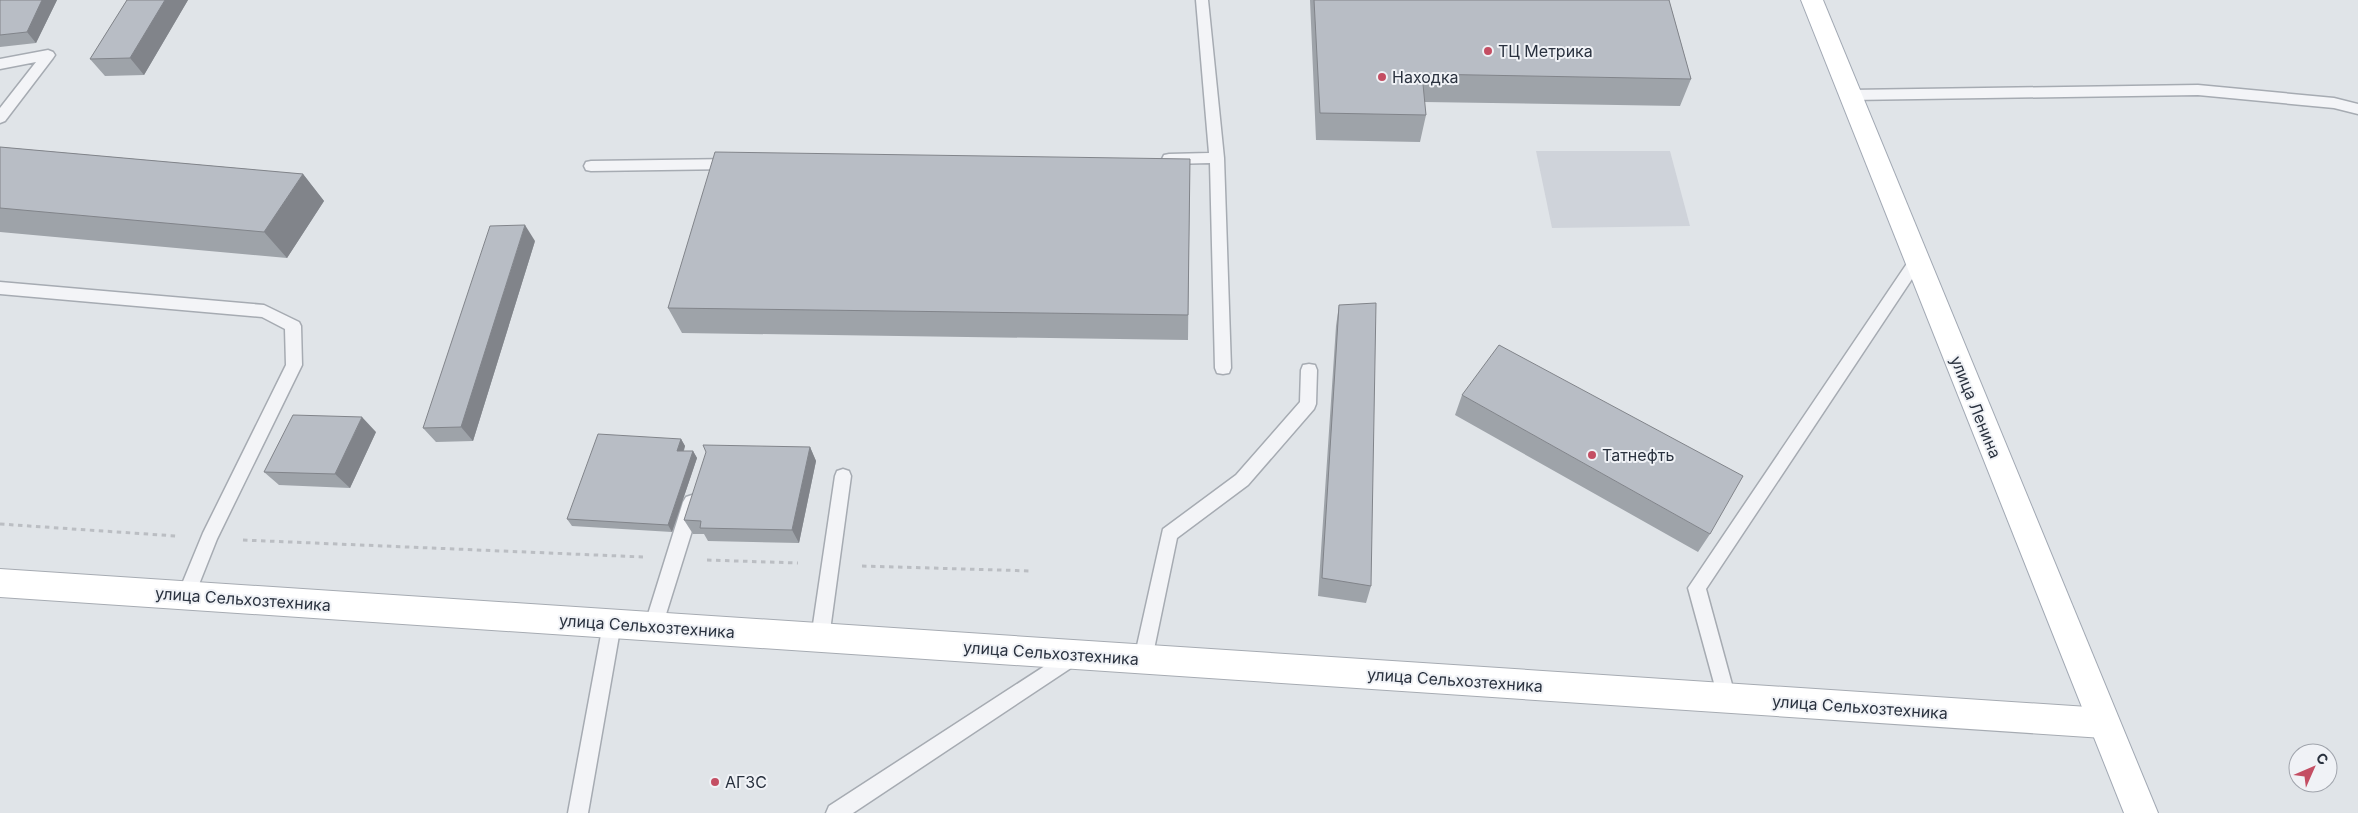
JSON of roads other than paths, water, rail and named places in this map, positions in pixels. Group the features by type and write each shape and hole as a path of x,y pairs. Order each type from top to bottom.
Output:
{"street":[{"name":"улица Ленина","path":"1812,0 2141,813"},
{"name":"улица Сельхозтехника","path":"0,583 2103,723"}],"lane":[{"path":"1202,0 1217,158 1223,368"},
{"path":"0,64 48,55 0,118"},
{"path":"1851,95 2198,90 2334,103 2358,109"},
{"path":"1157,159 1217,158"},
{"path":"591,166 750,164"},
{"path":"1727,698 1698,588 1917,260"},
{"path":"0,288 264,311 293,326 294,365 210,538 186,596"},
{"path":"1143,659 1169,534 1242,480 1308,404 1308,370"},
{"path":"820,638 843,476"},
{"path":"653,627 698,483"},
{"path":"578,813 612,624"},
{"path":"836,813 1075,655"}],"place":[{"name":"ТЦ Метрика","path":"1488,51"},
{"name":"Находка","path":"1382,77"},
{"name":"Татнефть","path":"1592,455"},
{"name":"АГЗС","path":"715,782"}]}
